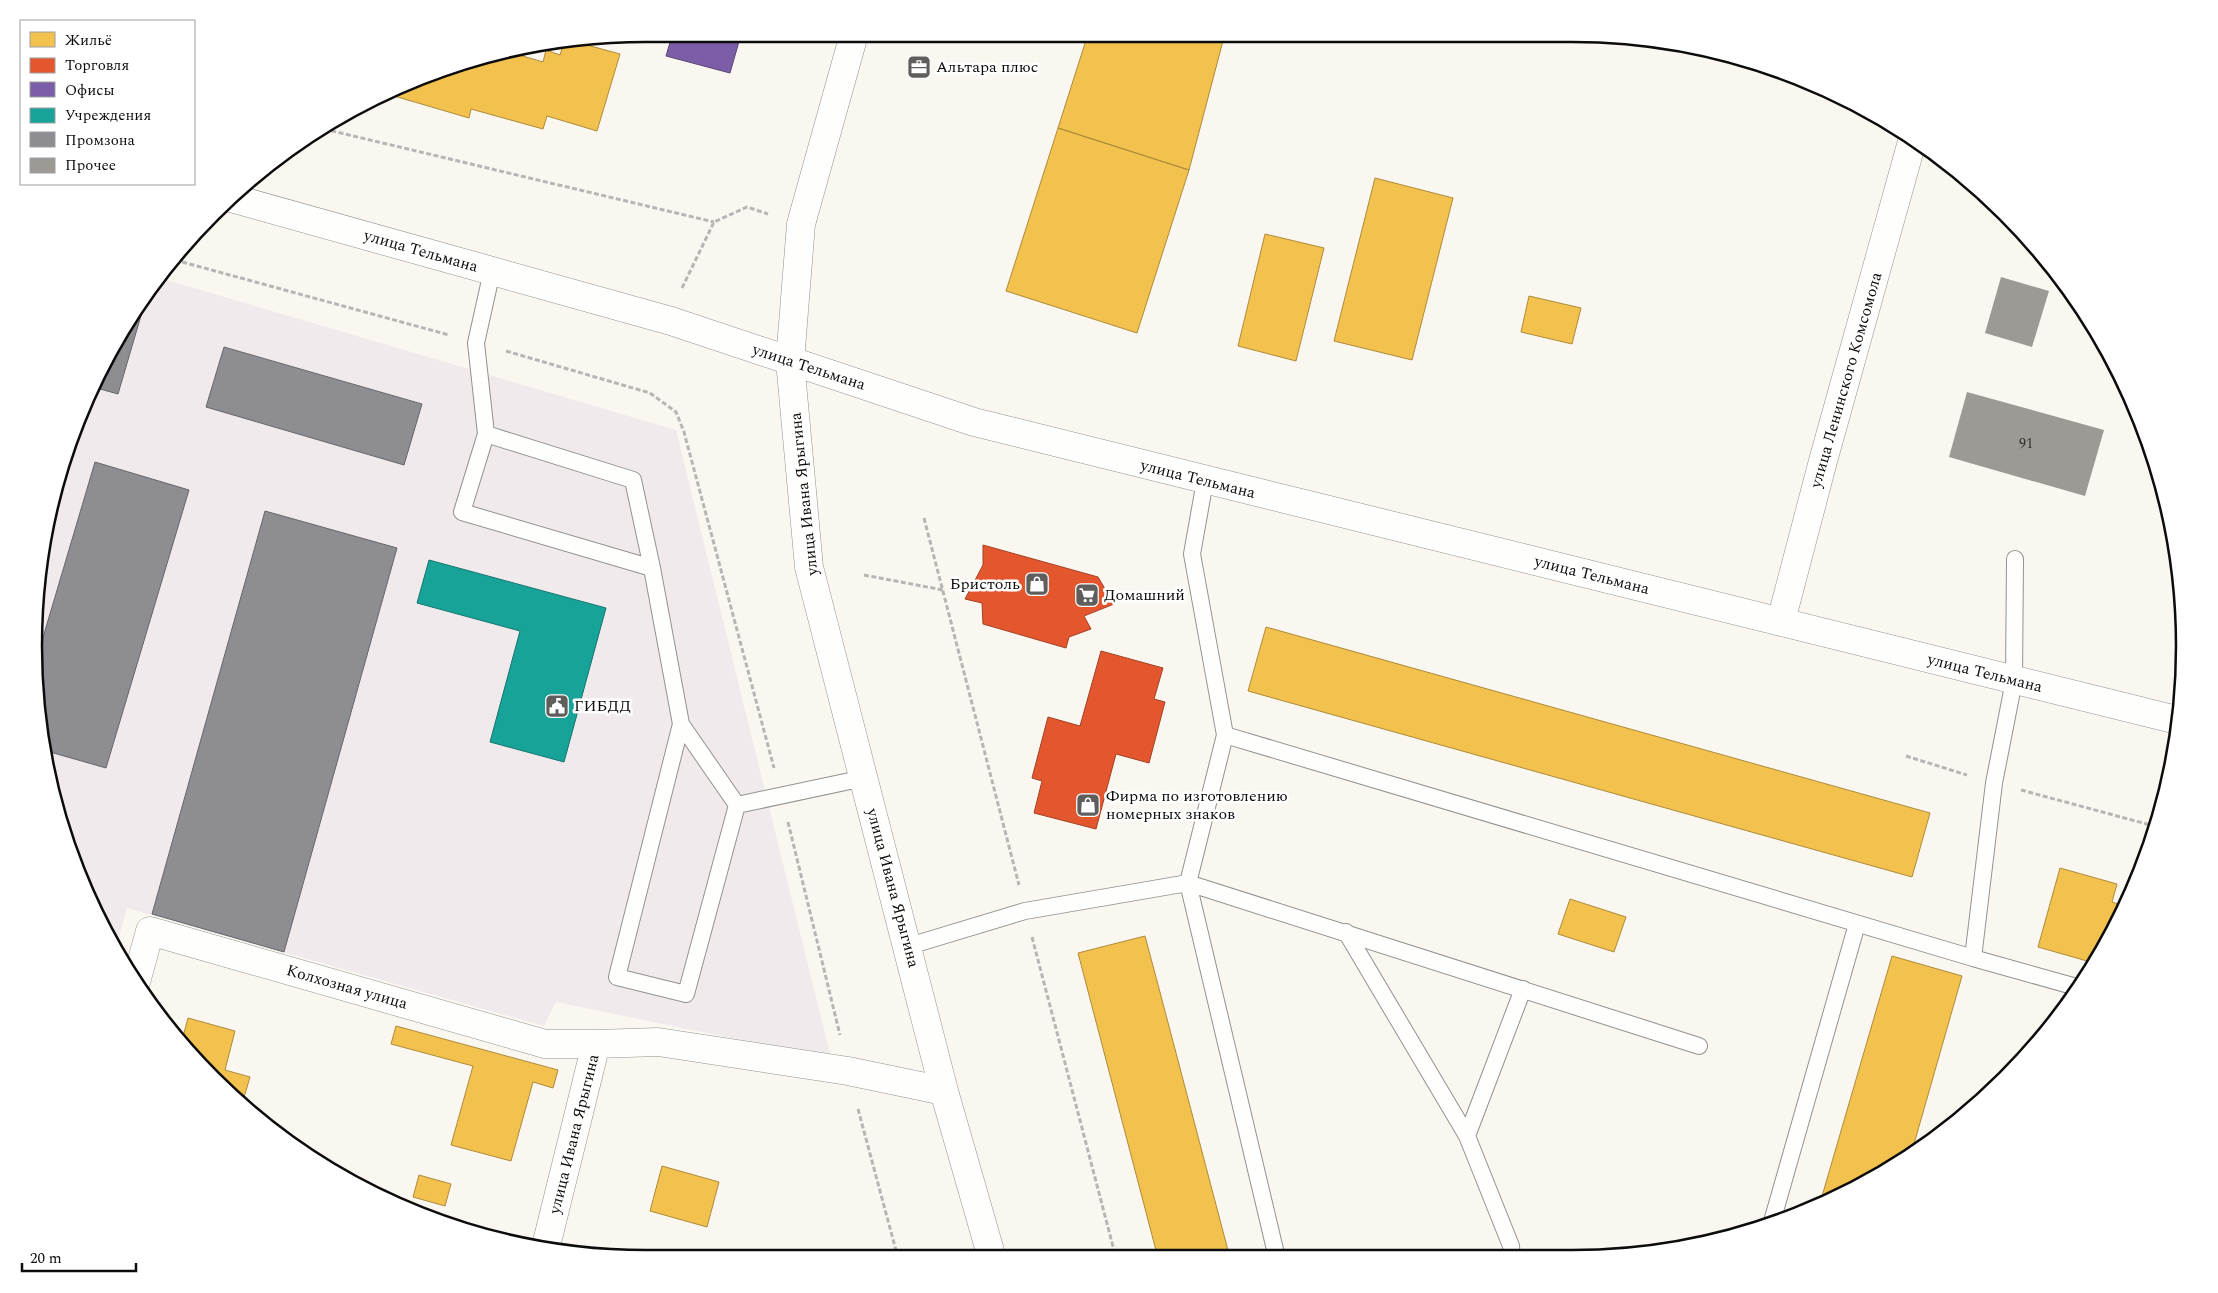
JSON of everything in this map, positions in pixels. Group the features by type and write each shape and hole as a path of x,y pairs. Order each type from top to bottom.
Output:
{"street":[{"name":"улица Ивана Ярыгина","path":"852,42 801,224 790,361 809,567 909,946 944,1091 990,1250"},
{"name":"улица Ленинского Комсомола","path":"1782,622 1822,461 1911,147"},
{"name":"улица Тельмана","path":"239,200 671,321 974,422 1205,481 2171,718"},
{"name":"Колхозная улица","path":"138,973 150,930 545,1044 596,1044"},
{"name":"улица Ивана Ярыгина","path":"547,1242 596,1044 658,1042 848,1071 944,1091"}],"lane":[{"path":"492,271 476,343 486,434 462,512 652,568"},
{"path":"486,434 633,480 652,568 681,724 736,805 686,994 618,977 681,724"},
{"path":"1205,481 1192,554 1225,736 1188,883 1275,1250"},
{"path":"1973,958 1994,783 2014,681 2014,559"},
{"path":"1225,736 1857,924 2071,986"},
{"path":"736,805 864,778"},
{"path":"909,946 1025,910 1188,883 1699,1046"},
{"path":"1774,1215 1857,924"},
{"path":"1346,932 1467,1136 1512,1250"},
{"path":"1467,1136 1523,989"}],"path":[{"path":"332,131 714,222 747,207 770,214"},
{"path":"682,288 714,222"},
{"path":"864,575 943,590"},
{"path":"1906,756 1994,783 2148,824"}],"shaded area":[{"path":"166,280 676,430 832,1062 775,1047 556,1002 544,1026 127,908 118,940 88,878 63,803 54,764 44,686 42,646 44,607 54,529 63,490 88,415 123,344"}],"building: Жильё":[{"path":"1085,42 1223,42 1189,170 1058,128"},
{"path":"590,46 620,54 597,131 547,116 543,129 471,109 469,118 397,97 415,88 490,63 522,56 543,62 546,51 549,51 560,55 562,49"},
{"path":"1058,128 1189,170 1137,333 1006,291"},
{"path":"1375,178 1453,198 1412,360 1334,341"},
{"path":"1265,234 1324,248 1296,361 1238,346"},
{"path":"1529,296 1581,308 1572,344 1521,332"},
{"path":"1266,627 1930,813 1912,877 1248,691"},
{"path":"2060,868 2117,884 2112,902 2118,904 2087,961 2038,947"},
{"path":"1570,899 1626,917 1614,952 1558,934"},
{"path":"1145,936 1228,1250 1156,1250 1078,953"},
{"path":"1892,956 1962,976 1914,1144 1874,1170 1822,1196"},
{"path":"188,1018 235,1031 225,1070 250,1077 244,1097 219,1074 184,1035"},
{"path":"396,1026 558,1070 553,1088 533,1082 511,1161 451,1145 473,1066 391,1044"},
{"path":"662,1166 719,1182 707,1227 650,1211"},
{"path":"419,1175 451,1184 445,1206 413,1197"}],"building: Торговля":[{"path":"983,545 1098,577 1114,604 1084,616 1091,629 1069,637 1066,648 983,624 982,603 965,599 983,565"},
{"path":"1101,651 1163,668 1154,699 1165,702 1149,763 1116,754 1096,829 1034,813 1042,781 1032,778 1048,717 1080,726"}],"building: Офисы":[{"path":"670,42 739,42 730,73 666,56"}],"building: Учреждения":[{"path":"429,560 606,608 564,762 490,742 520,631 417,603"}],"building: Промзона":[{"path":"141,316 118,394 100,389 123,344"},
{"path":"224,347 422,404 404,465 206,407"},
{"path":"95,462 189,490 106,768 52,753 44,686 42,640"},
{"path":"265,511 397,548 284,952 152,914"}],"building: Прочее":[{"path":"2001,277 2049,291 2032,347 1985,333"},
{"path":"1967,392 2104,430 2085,496 1949,457"}],"place":[{"name":"Альтара плюс","path":"919,67"},
{"name":"Бристоль","path":"1037,584"},
{"name":"Домашний","path":"1087,595"},
{"name":"ГИБДД","path":"557,706"},
{"name":"Фирма по изготовлению номерных знаков","path":"1088,805"}]}
